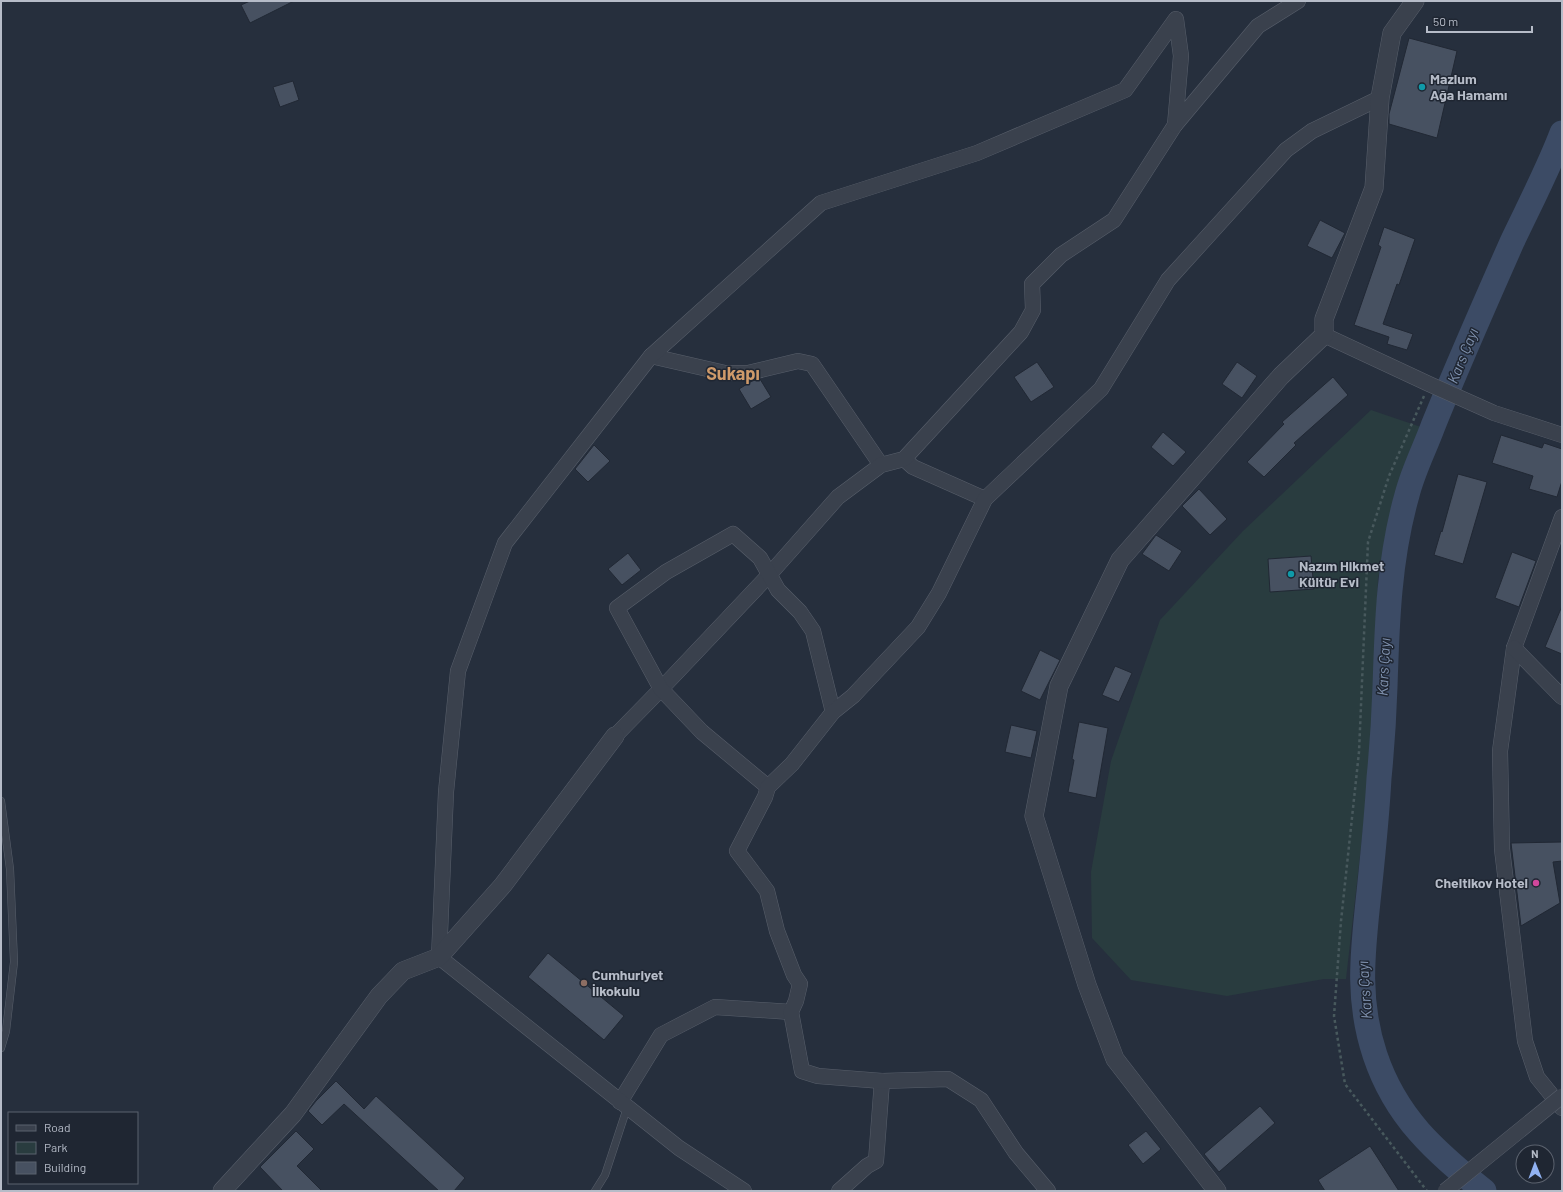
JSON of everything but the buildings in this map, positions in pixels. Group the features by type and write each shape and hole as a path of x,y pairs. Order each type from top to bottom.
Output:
{"street":[{"path":"222,1191 293,1114 379,996 403,971 439,958 503,885 615,736 662,689 769,575 838,497 881,465 904,459 1021,332 1033,310 1032,284 1061,255 1114,220 1175,125 1258,26 1298,1"},
{"path":"1217,1191 1115,1060 1087,985 1034,816 1059,686 1120,560 1281,376 1324,335 1324,319 1374,188 1380,98 1392,33 1415,1"},
{"path":"439,958 446,792 458,671 504,543 651,356 821,203 976,153 1125,90 1176,19 1181,56 1175,125"},
{"path":"1048,1191 1016,1152 981,1100 948,1079 882,1081 818,1076 802,1071 791,1012 796,1001 800,984 794,975 778,931 767,891 737,851 765,797 768,786 792,764 833,712 852,696 918,627 939,593 985,499 1101,389 1168,280 1286,150 1312,131 1380,98"},
{"path":"1324,335 1494,413 1562,435"},
{"path":"651,356 725,373 748,373 798,361 812,364 881,465"},
{"path":"904,459 913,467 985,499"},
{"path":"1562,517 1514,648 1500,751 1502,849 1525,1041 1537,1077 1562,1108"},
{"path":"768,786 702,732 662,689 617,608 666,572 733,534 760,558 778,590 800,612 813,631 833,712"},
{"path":"1514,648 1562,697"},
{"path":"439,958 678,1148 744,1191"},
{"path":"624,1105 661,1035 714,1008 791,1012"},
{"path":"839,1191 866,1166 876,1161 882,1081"},
{"path":"1445,1191 1562,1096"}],"lane":[{"path":"1,801 10,868 14,962 6,1031 1,1048"},
{"path":"594,1191 605,1175 624,1105"}],"path":[{"path":"1427,1191 1345,1084 1334,1016 1341,921 1359,752 1368,542 1389,476 1429,384"}],"green space":[{"path":"1371,410 1421,427 1395,495 1378,578 1371,759 1346,979 1324,979 1227,996 1131,980 1092,938 1091,872 1111,761 1160,620 1243,531"}],"waterway":[{"name":"Kars Çayı","path":"1484,1191 1449,1162 1419,1132 1406,1115 1394,1097 1375,1055 1365,1014 1363,994 1363,954 1375,835 1382,744 1388,614 1396,542 1412,477 1442,403 1512,242 1551,161 1562,133"}],"place":[{"name":"Mazlum Ağa Hamamı","path":"1422,87"},
{"name":"Nazım Hikmet Kültür Evi","path":"1291,574"},
{"name":"Cheltikov Hotel","path":"1536,883"},
{"name":"Cumhuriyet İlkokulu","path":"584,983"}],"district":[{"name":"Sukapı","path":"733,374"}]}
